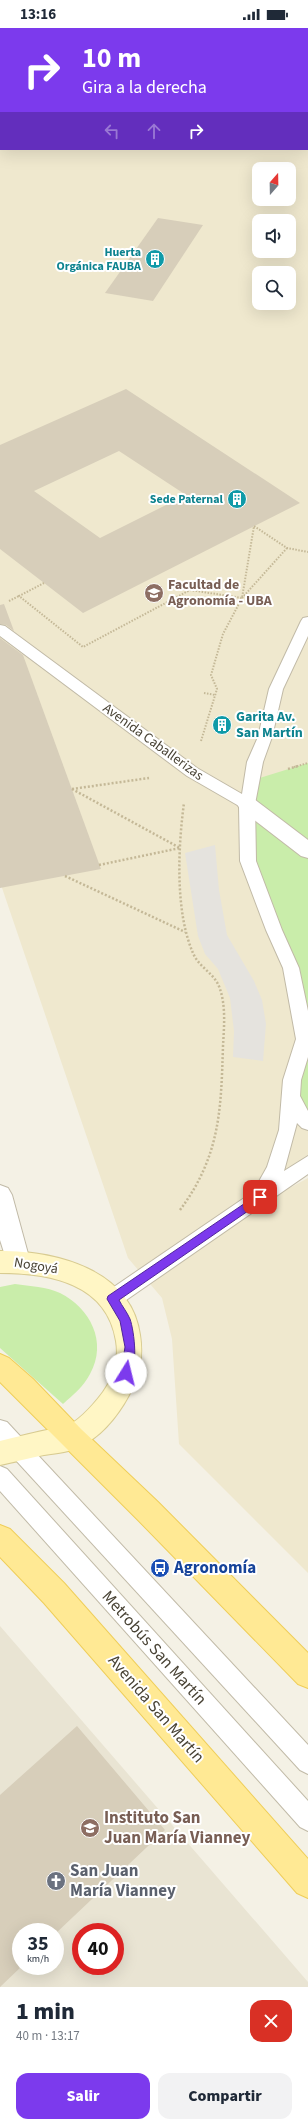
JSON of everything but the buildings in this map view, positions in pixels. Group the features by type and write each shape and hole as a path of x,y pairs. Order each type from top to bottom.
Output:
{"main road":[{"path":"0,1366 24,1387 72,1438 148,1511 308,1674"},
{"name":"Avenida San Martín","path":"0,1538 54,1593 308,1882"}],"street":[{"name":"Avenida Caballerizas","path":"247,804 308,851"},
{"path":"0,1194 9,1261"},
{"name":"Nogoyá","path":"9,1261 49,1265 73,1273 93,1284 112,1299 125,1320 130,1347 126,1373 117,1394 103,1412 72,1438"},
{"path":"9,1451 72,1438"}],"lane":[{"path":"260,1197 276,1169 288,1130 292,1080 305,1039 291,968 274,930 248,861 247,804 254,780 255,762 265,737 276,689 308,621"},
{"name":"Avenida Caballerizas","path":"0,629 192,772 247,804"},
{"path":"291,1097 299,1113 308,1124"},
{"path":"112,1299 308,1164"},
{"path":"0,1429 9,1451 112,1552 308,1762"},
{"name":"Metrobús San Martín","path":"0,1476 308,1819"}],"path":[{"path":"242,598 254,526 287,548 308,552"},
{"path":"176,1214 203,1177 215,1143 222,1108 224,1027 220,990 217,979 210,970 198,962 192,953 186,932 180,848 182,814 192,772 217,689 211,675 223,634 242,598 287,548"},
{"path":"44,583 19,596 83,647 190,590 242,598"},
{"path":"204,694 215,695"},
{"path":"180,848 72,789 192,772"},
{"path":"99,865 180,848"},
{"path":"65,876 186,932"}],"shaded area":[{"name":"Facultad de Agronomía - UBA","path":"0,150 308,150 308,1171 284,1191 308,1178 308,1573 179,1444 172,1339 162,1298 128,1258 0,882"},
{"path":"215,845 219,890 227,935 254,981 262,1000 266,1024 263,1061 233,1057 234,1031 230,998 218,969 205,954 198,936 185,853"},
{"path":"0,1626 308,1982 308,1987 0,1987"}],"green space":[{"path":"308,763 308,1123 291,1097 305,1039 299,1002 248,861 253,780"},
{"path":"15,1284 44,1288 60,1293 71,1299 80,1307 93,1327 97,1350 95,1362 85,1382 63,1404 0,1348 0,1287"}],"place":[{"name":"Huerta Orgánica FAUBA","path":"155,259"},
{"name":"Sede Paternal","path":"237,499"},
{"name":"Facultad de Agronomía - UBA","path":"154,593"},
{"name":"Garita Av. San Martín","path":"222,725"},
{"name":"Agronomía","path":"160,1568"},
{"name":"Instituto San Juan María Vianney","path":"90,1828"},
{"name":"San Juan María Vianney","path":"56,1881"}],"route":[{"path":"126,1373 130,1347 125,1320 112,1299 260,1197"}]}
